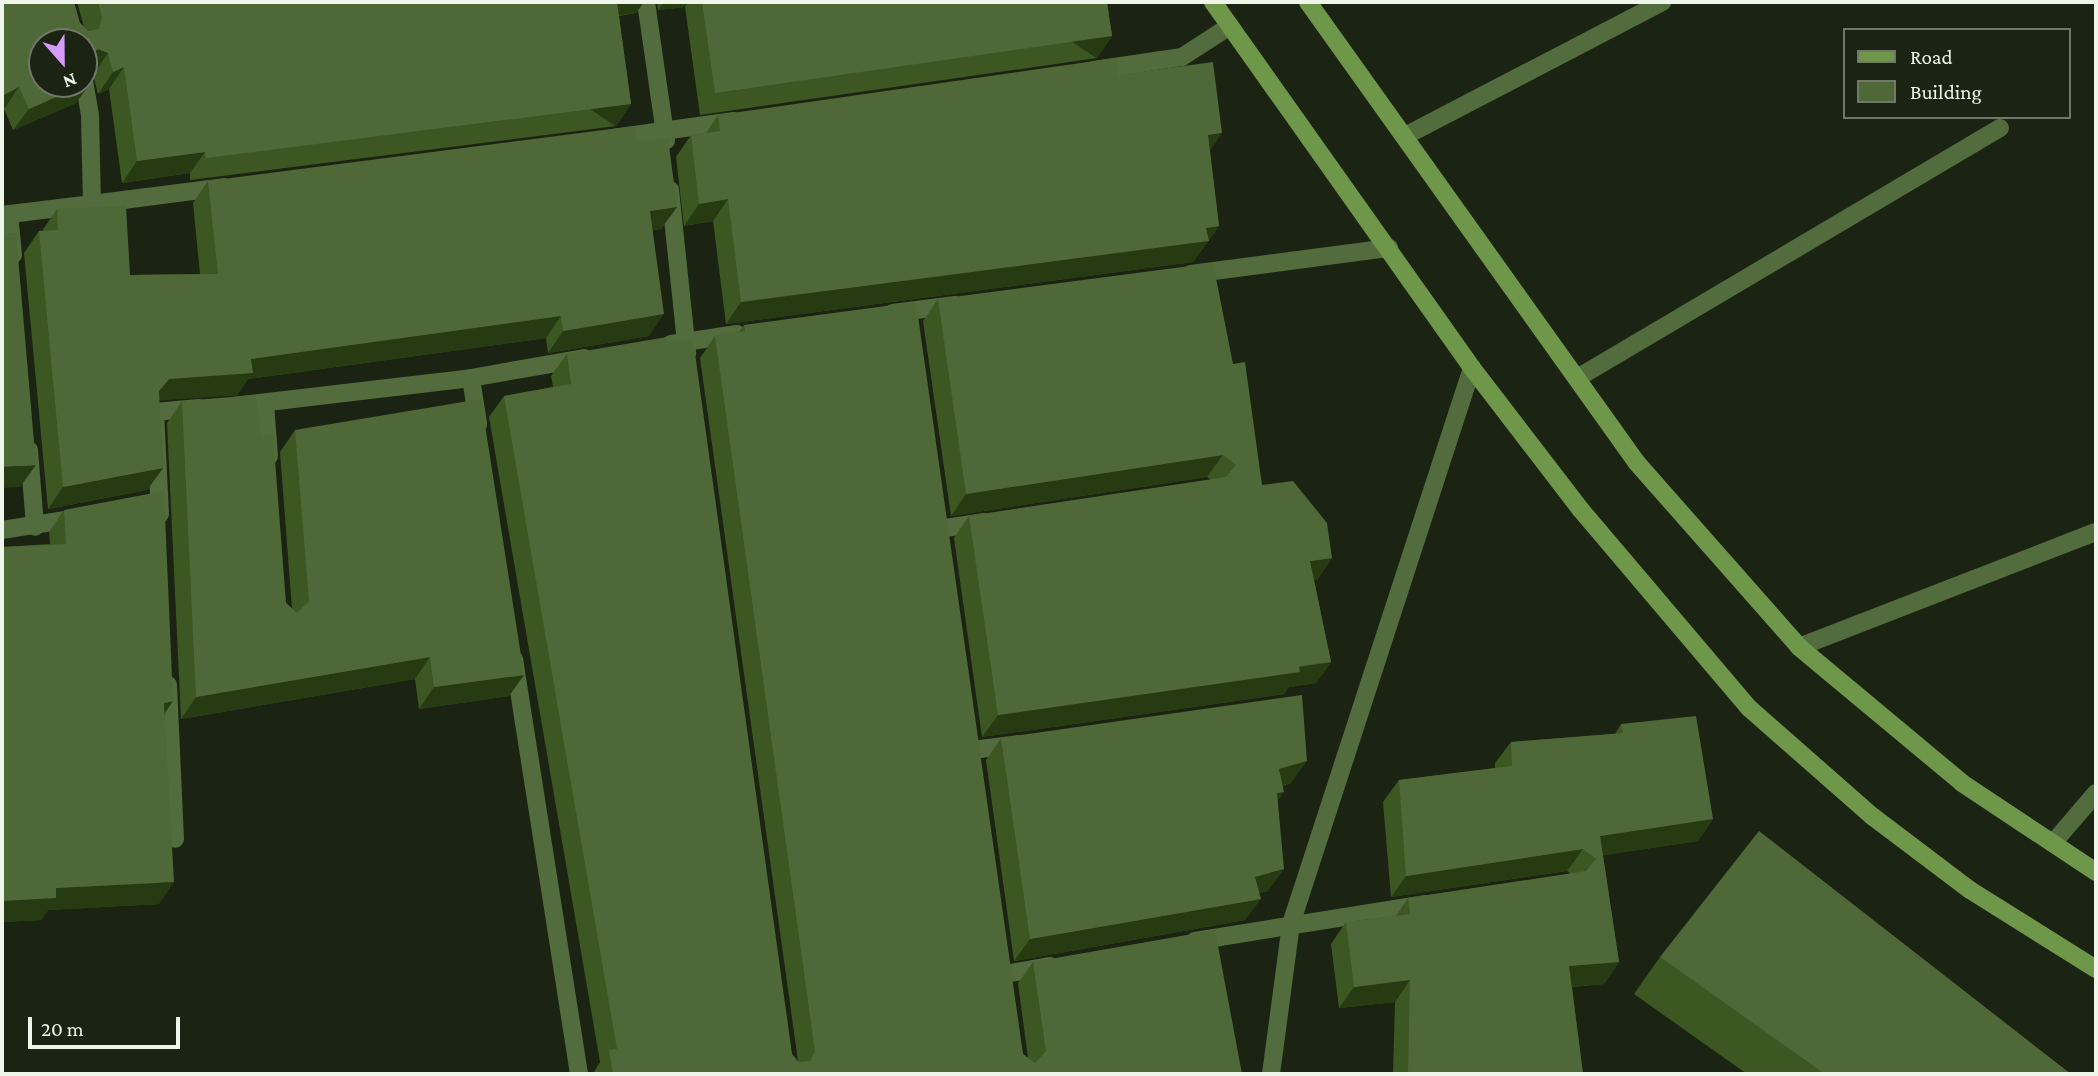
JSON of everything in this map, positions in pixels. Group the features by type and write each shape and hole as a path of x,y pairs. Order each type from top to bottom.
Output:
{"main road":[{"path":"1213,2 1472,368 1581,510 1749,708 1872,816 1970,890 2096,969"},
{"path":"1308,2 1579,377 1637,463 1799,647 1962,783 2096,872"}],"street":[{"path":"646,2 665,131 690,369"},
{"path":"1405,136 1662,2"},
{"path":"1073,73 1182,57 1230,26"},
{"path":"87,98 90,114 92,204"},
{"path":"596,140 746,120"},
{"path":"1579,377 2000,128"},
{"path":"14,268 6,214 242,185"},
{"path":"1170,277 1389,248"},
{"path":"870,316 911,318 978,302"},
{"path":"645,348 752,332"},
{"path":"161,540 155,412 265,404 471,378 605,355"},
{"path":"1271,1074 1291,924 1472,368"},
{"path":"471,378 481,446"},
{"path":"265,404 270,472"},
{"path":"27,432 35,527"},
{"path":"134,505 159,499"},
{"path":"2,530 35,527 97,513"},
{"path":"939,529 1007,519"},
{"path":"1799,647 2096,532"},
{"path":"511,637 579,1074"},
{"path":"167,662 174,839"},
{"path":"973,750 1040,741"},
{"path":"2053,843 2096,793"},
{"path":"1182,943 1450,900"},
{"path":"1008,999 1004,968 1073,962"}],"building":[{"path":"2,2 74,2 80,23 85,28 28,28 28,98 54,98 29,109 19,87 2,96"},
{"path":"98,2 617,2 631,104 206,158 205,152 137,161 124,67 113,72 108,53 98,49 98,29 102,17"},
{"path":"702,2 1107,2 1112,36 715,93"},
{"path":"1116,58 1118,75 1213,62 1222,133 1208,135 1219,226 1206,228 1209,241 741,302 728,199 699,204 691,135 720,131 718,115"},
{"path":"635,126 637,142 668,138 677,207 650,211 664,314 563,331 561,316 251,359 253,373 169,379 159,391 163,468 63,487 39,231 58,230 57,209 126,206 130,275 218,274 208,181"},
{"path":"2,233 16,233 36,465 2,467"},
{"path":"1213,263 1233,364 1245,362 1262,485 1293,481 1327,523 1332,558 1310,561 1331,662 1299,666 1300,672 998,715 969,516 1226,477 1236,465 1223,455 966,494 938,299"},
{"path":"916,302 1023,1054 1035,1063 1046,1051 1033,962 1215,930 1242,1074 613,1074 609,1050 617,1049 504,396 571,384 567,354 667,337 668,342 693,339 792,1054 798,1062 810,1061 815,1051 715,336 745,331 744,325"},
{"path":"256,395 261,436 273,434 286,603 297,613 309,601 295,430 481,399 524,675 434,687 430,657 196,697 182,401"},
{"path":"164,491 173,701 164,703 174,882 56,888 56,898 2,901 2,547 66,544 64,510"},
{"path":"1302,695 1307,761 1279,769 1284,792 1277,793 1284,869 1255,877 1261,899 1030,939 1001,738"},
{"path":"1696,716 1713,819 1600,836 1619,962 1569,966 1583,1074 1408,1074 1410,980 1354,987 1346,922 1410,914 1408,898 1586,871 1596,859 1583,849 1406,876 1399,780 1512,766 1511,742 1623,733 1621,724"},
{"path":"1759,831 2071,1074 1825,1074 1660,957"}]}
